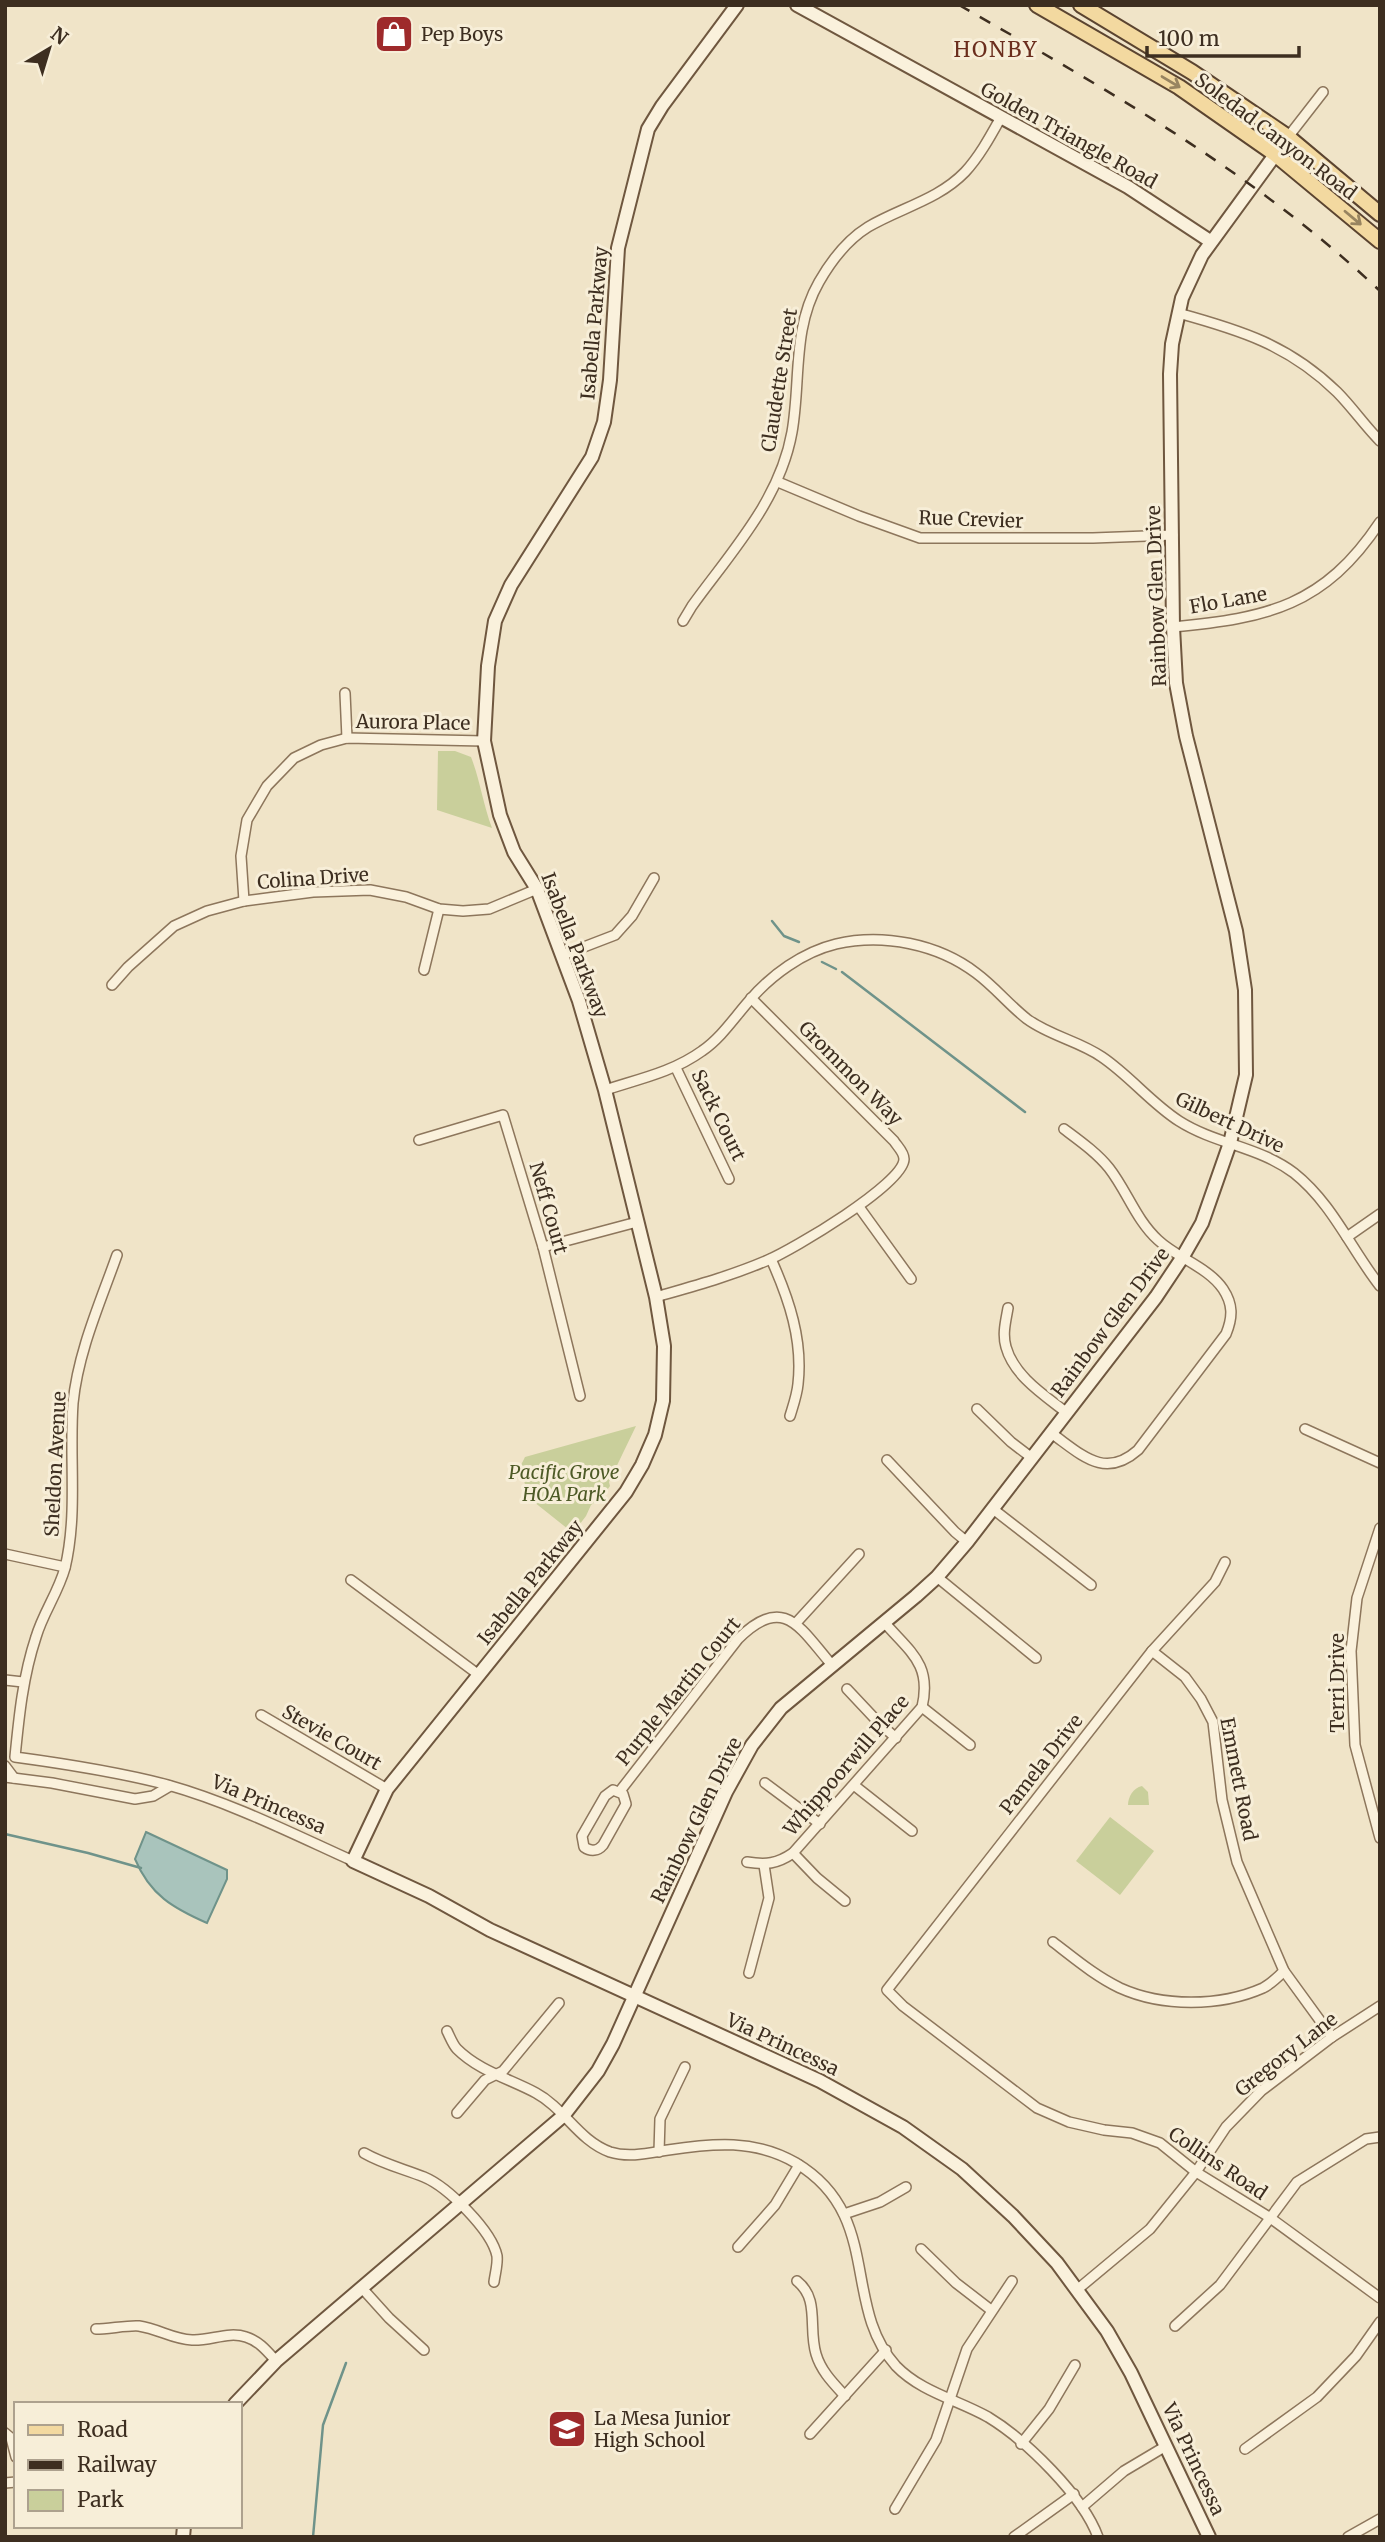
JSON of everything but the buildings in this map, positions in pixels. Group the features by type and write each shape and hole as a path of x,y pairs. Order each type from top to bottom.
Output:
{"main road":[{"name":"Soledad Canyon Road","path":"1037,5 1179,87 1275,155 1380,241"},
{"name":"Soledad Canyon Road","path":"1081,5 1192,72 1288,137 1380,214"}],"street":[{"name":"Isabella Parkway","path":"353,1861 387,1789 606,1518 642,1465 663,1401 664,1346 656,1297 605,1090 563,955 537,889 514,852 500,816 484,741 488,666 495,621 511,585 592,457 604,422 610,380 618,247 648,129 737,5"},
{"name":"Golden Triangle Road","path":"797,5 1128,187 1210,241"},
{"name":"Rainbow Glen Drive","path":"237,2402 276,2361 563,2116 598,2071 726,1792 747,1753 781,1708 937,1577 993,1509 1156,1297 1202,1223 1230,1143 1246,1075 1245,990 1237,931 1186,736 1176,683 1170,374 1172,344 1178,313 1191,276 1210,241 1323,93"},
{"name":"Claudette Street","path":"683,621 778,482 792,434 799,343 805,309 819,282 840,251 868,228 921,203 964,173 1000,119"},
{"path":"1178,313 1256,336 1292,355 1339,394 1380,441"},
{"name":"Rue Crevier","path":"778,482 920,538 1173,535"},
{"name":"Flo Lane","path":"1173,627 1246,619 1265,614 1301,598 1345,566 1380,522"},
{"path":"345,693 347,738"},
{"name":"Aurora Place","path":"244,901 242,856 247,820 267,786 294,758 321,745 347,738 484,741"},
{"path":"563,955 615,935 632,916 654,878"},
{"name":"Colina Drive","path":"113,985 128,967 174,926 207,911 244,901 313,892 370,890 406,897 439,909 463,911 489,909 537,889"},
{"path":"424,970 439,909"},
{"name":"Gilbert Drive","path":"605,1090 676,1068 705,1049 751,998 775,976 804,956 834,944 864,940 903,942 958,960 1040,1028 1100,1055 1157,1106 1182,1123 1271,1159 1292,1172 1323,1203 1380,1286"},
{"name":"Grommon Way","path":"656,1297 721,1279 771,1259 859,1206 901,1169 904,1160 901,1151 751,998"},
{"name":"Sack Court","path":"676,1068 729,1179"},
{"name":"Neff Court","path":"419,1140 503,1115 543,1247 580,1396"},
{"path":"1051,1433 1096,1462 1114,1464 1126,1461 1138,1450 1226,1334 1232,1319 1230,1303 1221,1286 1207,1273 1156,1239 1110,1169 1096,1154 1064,1129"},
{"path":"859,1206 911,1279"},
{"path":"1347,1237 1380,1214"},
{"path":"543,1247 637,1222"},
{"name":"Sheldon Avenue","path":"15,1757 23,1682 37,1633 55,1597 65,1567 73,1510 73,1402 83,1352 117,1255"},
{"path":"771,1259 788,1298 798,1342 799,1386 790,1416"},
{"path":"1008,1308 1004,1331 1006,1348 1018,1370 1035,1388 1067,1413"},
{"path":"977,1409 1032,1458"},
{"path":"1305,1429 1380,1463"},
{"path":"887,1460 967,1542"},
{"path":"993,1509 1091,1585"},
{"name":"Terri Drive","path":"1380,1528 1357,1598 1351,1651 1355,1745 1380,1838"},
{"path":"5,1554 65,1567"},
{"path":"832,1665 796,1623 859,1554"},
{"name":"Pamela Drive","path":"887,1990 1152,1651 1215,1582 1225,1562"},
{"path":"937,1577 1037,1658"},
{"path":"351,1580 480,1675"},
{"name":"Purple Martin Court","path":"620,1791 753,1623 768,1617 784,1618 796,1623"},
{"name":"Whippoorwill Place","path":"764,1865 780,1862 793,1853 922,1707 926,1691 925,1675 920,1665 884,1622"},
{"name":"Emmett Road","path":"1152,1651 1185,1677 1213,1722 1222,1800 1237,1862 1284,1971 1332,2037"},
{"path":"5,1680 23,1682"},
{"path":"847,1689 896,1738"},
{"path":"922,1707 970,1745"},
{"name":"Stevie Court","path":"261,1715 387,1789"},
{"name":"Via Princessa","path":"15,1757 95,1768 170,1786 265,1822 429,1896 490,1930 820,2081 903,2127 962,2169 1013,2216 1078,2289 1107,2331 1131,2373 1209,2537"},
{"path":"5,1766 9,1777 63,1784 135,1799 153,1796 170,1786"},
{"path":"765,1783 820,1824"},
{"path":"855,1786 912,1831"},
{"name":"Purple Martin Court","path":"613,1790 620,1791 626,1804 603,1844 594,1851 587,1849 581,1840 583,1833 607,1794 613,1790"},
{"path":"793,1853 845,1901"},
{"path":"747,1862 764,1865 769,1898 749,1973"},
{"path":"1052,1942 1092,1972 1118,1987 1153,1999 1213,2002 1265,1987 1284,1971"},
{"name":"Collins Road","path":"887,1990 903,2006 1037,2108 1069,2122 1132,2133 1160,2143 1196,2172 1269,2217 1380,2298"},
{"path":"457,2113 485,2080 503,2071 559,2003"},
{"name":"Gregory Lane","path":"1078,2289 1150,2228 1196,2172 1226,2127 1261,2091 1332,2037 1380,2006"},
{"path":"447,2031 457,2049 495,2075 538,2094 585,2137 610,2151 627,2155 723,2143 764,2149 799,2165 824,2186 844,2214 855,2242 874,2328 895,2365 914,2381 987,2417 1021,2444 1074,2494 1098,2537"},
{"path":"659,2152 660,2119 685,2067"},
{"path":"1175,2326 1220,2285 1297,2182 1366,2139 1380,2137"},
{"path":"364,2153 383,2164 427,2178 460,2203 492,2241 498,2258 494,2283"},
{"path":"738,2247 775,2205 799,2165"},
{"path":"844,2214 880,2202 906,2187"},
{"path":"921,2249 956,2283 991,2309"},
{"path":"797,2281 806,2288 811,2299 813,2344 817,2357 825,2374 845,2396"},
{"path":"895,2509 936,2440 967,2349 1012,2281"},
{"path":"361,2287 389,2318 424,2350"},
{"path":"1245,2449 1317,2397 1356,2356 1380,2322"},
{"path":"96,2329 137,2326 176,2339 206,2341 229,2334 247,2337 260,2344 276,2361"},
{"path":"810,2434 886,2350"},
{"path":"1021,2444 1049,2409 1075,2365"},
{"path":"5,2433 11,2438 14,2449"},
{"path":"1082,2507 1124,2471 1167,2446"},
{"path":"1014,2537 1074,2494"},
{"path":"1348,2537 1380,2519"}],"green space":[{"path":"438,751 455,751 471,757 492,828 437,810"},
{"name":"Pacific Grove HOA Park","path":"636,1426 609,1482 610,1486 602,1497 591,1505 573,1533 529,1498 520,1467 525,1457"},
{"path":"1142,1786 1148,1792 1149,1805 1128,1805 1132,1793"},
{"path":"1110,1817 1154,1851 1120,1895 1076,1861"}],"water":[{"path":"146,1832 227,1870 227,1879 207,1923 173,1906 148,1882 135,1859"}],"waterway":[{"path":"772,921 784,936 799,942"},
{"path":"822,962 836,969"},
{"path":"842,972 1025,1112"},
{"path":"5,1260 5,1277"},
{"path":"5,1834 141,1868"},
{"path":"313,2537 323,2425 346,2363"}],"railway":[{"path":"959,5 1124,101 1231,171 1332,248 1380,291"}],"place":[{"name":"Pep Boys","path":"394,34"},
{"name":"La Mesa Junior High School","path":"567,2429"}],"district":[{"name":"HONBY","path":"996,50"}]}
